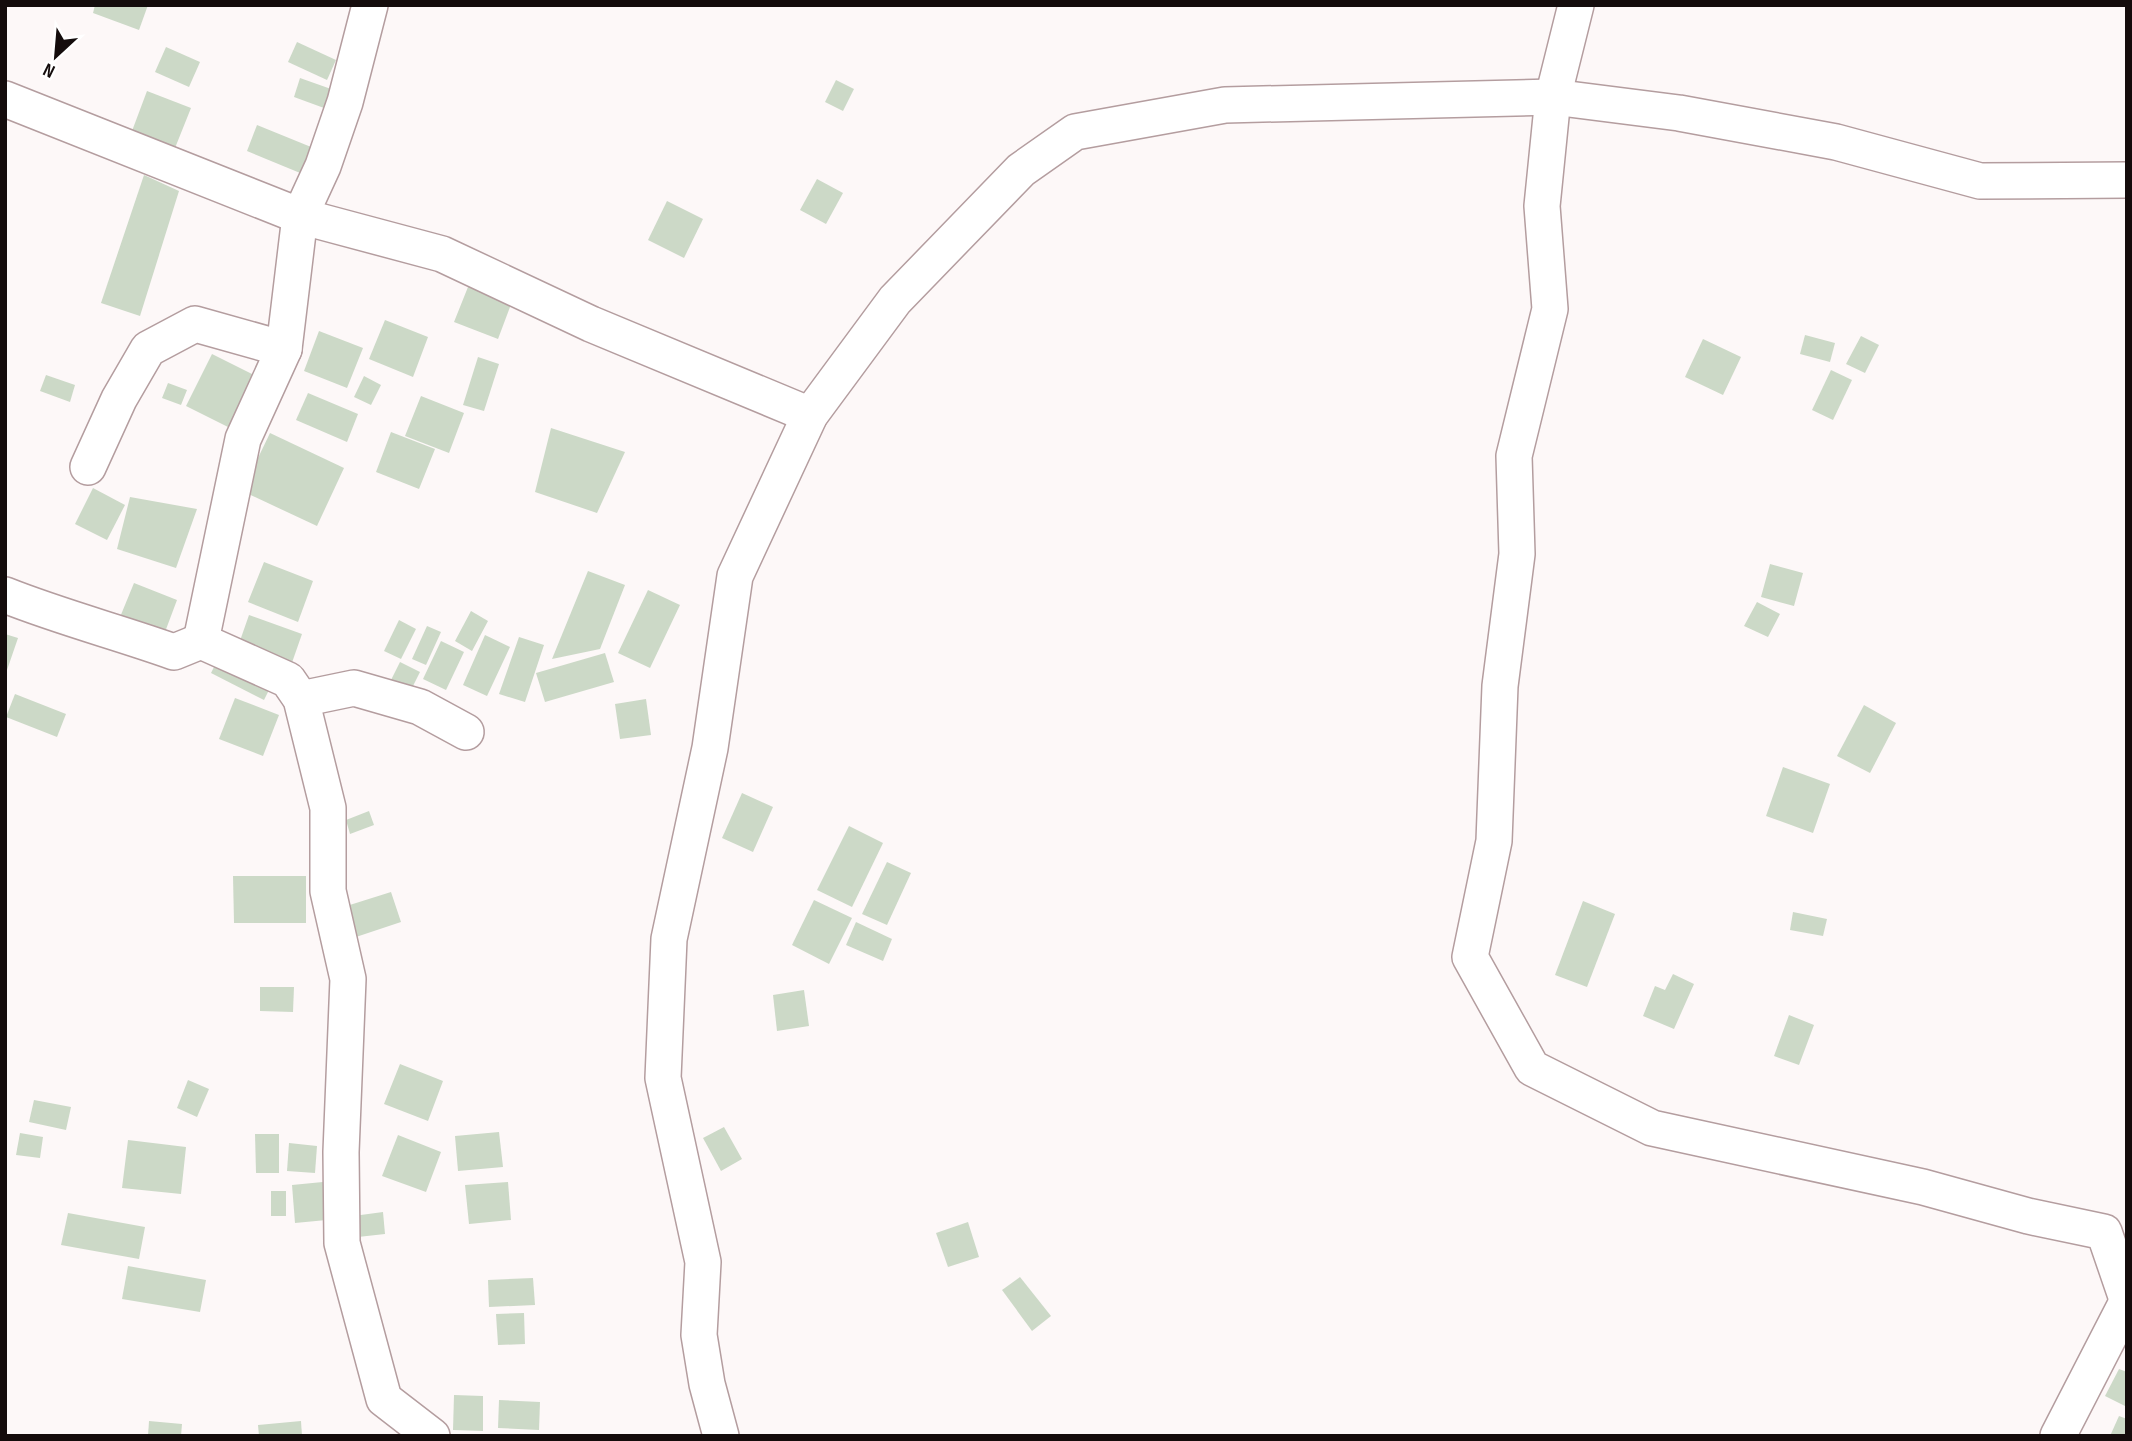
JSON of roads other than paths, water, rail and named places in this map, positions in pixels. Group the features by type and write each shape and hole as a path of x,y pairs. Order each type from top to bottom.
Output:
{"street":[{"path":"201,641 243,439 285,349 300,216 332,141 370,5"},
{"path":"1576,5 1553,97 1542,206 1550,309 1514,456 1517,554 1500,686 1494,841 1469,957 1532,1068 1652,1128 1923,1186 2028,1216 2104,1232 2127,1301 2058,1436"},
{"path":"722,1436 707,1384 699,1335 704,1262 663,1078 669,939 710,748 735,576 810,415 895,300 1021,170 1075,132 1225,105 1553,97 1679,113 1836,142 1980,181 2127,180"},
{"path":"5,99 300,216 442,254 591,324 810,415"},
{"path":"88,467 120,399 148,349 195,324 285,349"},
{"path":"5,595 51,614 92,623 174,652 201,641 288,680 302,699 328,808 328,891 348,979 341,1152 342,1243 384,1399 432,1436"},
{"path":"302,699 354,688 421,707 466,732"}]}
